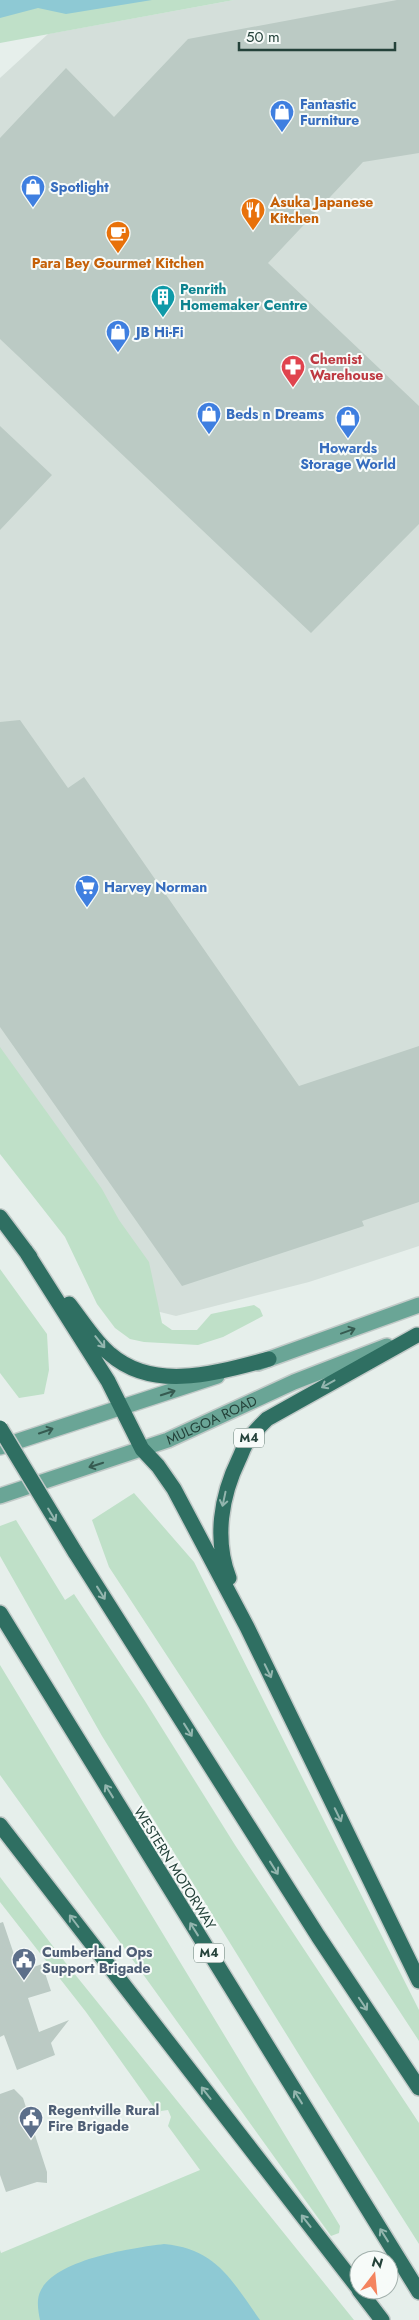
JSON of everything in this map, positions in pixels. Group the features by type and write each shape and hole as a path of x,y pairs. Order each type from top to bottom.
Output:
{"highway":[{"path":"0,1217 110,1354 138,1370 182,1377 221,1372 269,1359"},
{"path":"25,1250 108,1381 142,1449"},
{"name":"M4","path":"247,1627 224,1564 221,1524 224,1497 232,1472 248,1440 267,1419 418,1335"},
{"path":"0,1428 75,1552 318,1936 419,2088"},
{"name":"M4","path":"142,1449 158,1466 174,1489 247,1627 419,1981"},
{"name":"WESTERN MOTORWAY","path":"0,1613 419,2292"},
{"path":"0,1825 349,2277"},
{"path":"367,2300 382,2320"}],"main road":[{"path":"0,1447 269,1359 419,1305"},
{"name":"MULGOA ROAD","path":"0,1496 168,1440 294,1382 418,1335"}],"shaded area":[{"path":"234,0 419,0 419,1246 309,1282 176,1316 140,1307 0,1103 0,78 48,34"}],"green space":[{"path":"0,0 234,0 0,43"},
{"path":"0,1047 102,1189 119,1220 149,1262 162,1323 172,1330 197,1330 211,1314 254,1305 260,1309 263,1316 223,1337 198,1345 144,1342 130,1339 115,1328 97,1304 65,1237 0,1154"},
{"path":"0,1269 47,1334 49,1370 44,1394 19,1398 0,1373"},
{"path":"134,1493 194,1562 419,2010 419,2041 109,1567 92,1520"},
{"path":"16,1520 65,1600 74,1594 145,1701 235,1845 419,2123 419,2244 306,2066 102,1736 0,1556 0,1526"},
{"path":"0,1665 340,2226 339,2233 331,2236 0,1775"},
{"path":"0,1877 65,1962 354,2320 0,2320 0,2250 1,2253 200,2170 168,2126 171,2117 168,2110 161,2111 160,2116 86,2012 0,1902"}],"water":[{"path":"0,0 152,0 66,14 38,8 0,18"},
{"path":"164,2244 197,2252 210,2260 221,2269 241,2292 260,2320 40,2320 38,2308 39,2293 50,2279 62,2270 115,2252"}],"building":[{"name":"Penrith Homemaker Centre","path":"397,0 419,0 419,153 363,162 268,263 419,406 419,524 311,633 0,339 0,138 66,68 114,117 188,39"},
{"path":"0,426 52,475 0,530"},
{"name":"Harvey Norman","path":"20,720 68,788 84,777 299,1086 419,1046 419,1202 362,1221 364,1226 182,1286 0,1027 0,722"},
{"name":"Cumberland Ops Support Brigade","path":"3,1922 20,1972 42,1964 51,1991 28,1998 39,2032 69,2020 51,2043 55,2055 17,2070 4,2035 0,2037 0,1923"},
{"path":"14,2089 23,2098 47,2172 47,2183 37,2182 6,2192 0,2175 0,2094"}],"place":[{"name":"Fantastic Furniture","path":"282,133"},
{"name":"Spotlight","path":"33,208"},
{"name":"Asuka Japanese Kitchen","path":"253,231"},
{"name":"Para Bey Gourmet Kitchen","path":"118,254"},
{"name":"Penrith Homemaker Centre","path":"163,318"},
{"name":"JB Hi-Fi","path":"118,353"},
{"name":"Chemist Warehouse","path":"293,388"},
{"name":"Beds n Dreams","path":"209,435"},
{"name":"Howards Storage World","path":"348,439"},
{"name":"Harvey Norman","path":"87,908"},
{"name":"Cumberland Ops Support Brigade","path":"24,1981"},
{"name":"Regentville Rural Fire Brigade","path":"31,2139"}]}
